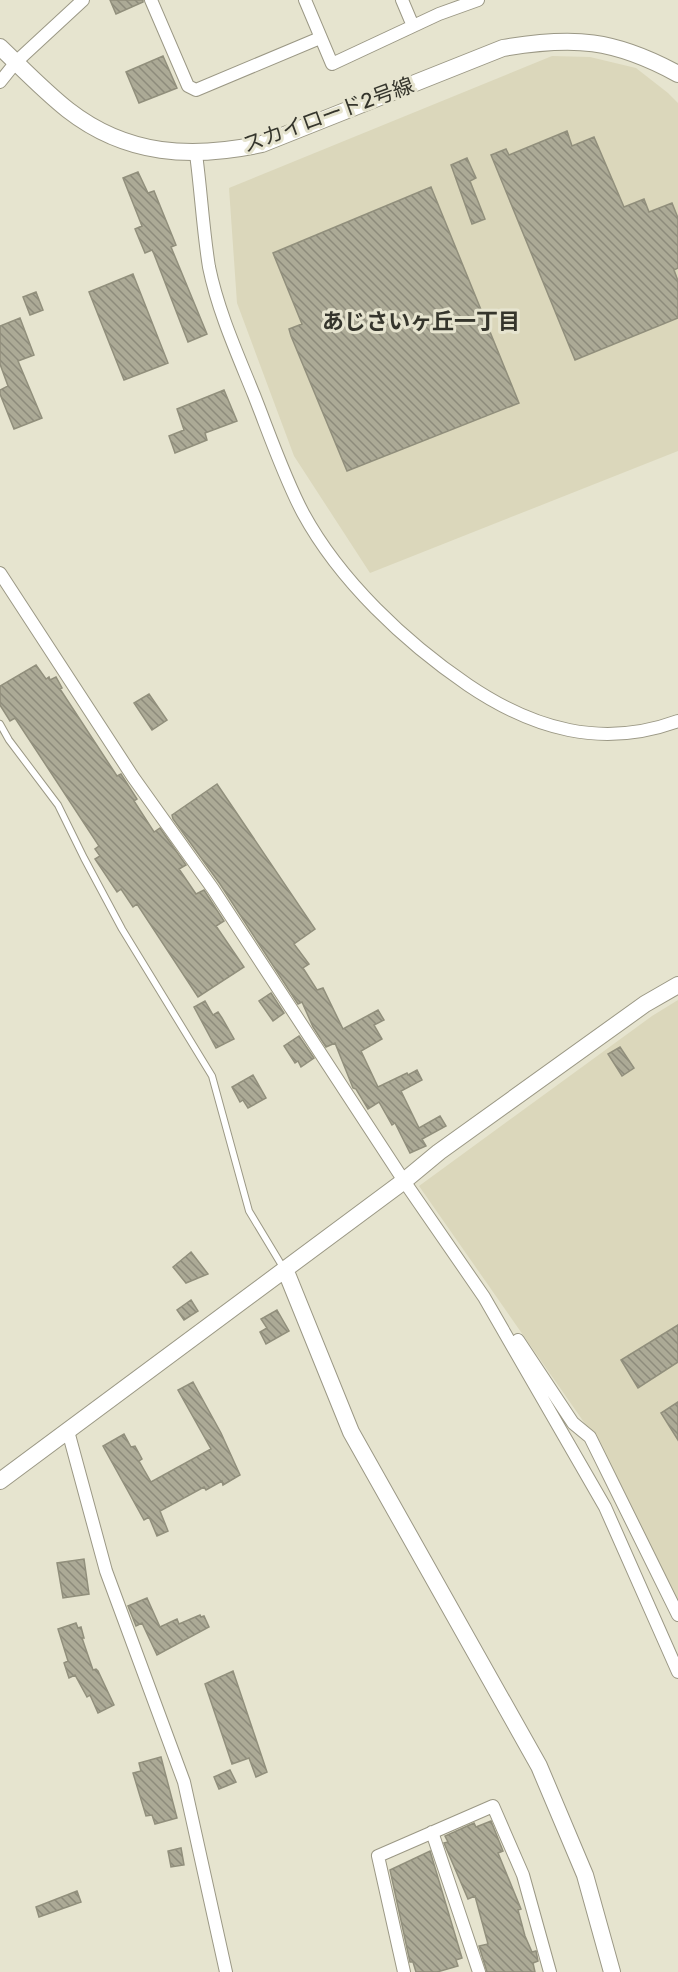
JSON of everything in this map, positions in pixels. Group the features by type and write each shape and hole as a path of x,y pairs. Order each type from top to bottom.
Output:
{"street":[{"path":"0,82 16,62 83,0"},
{"path":"151,0 188,86 196,90 320,38"},
{"path":"305,0 332,64 439,14 478,0"},
{"path":"402,0 413,26"},
{"name":"スカイロード2号線","path":"0,47 70,111 110,135 149,149 196,154 236,150 262,144 503,48 565,41 613,46 644,57 678,74"},
{"path":"196,154 210,267 225,322 303,512 335,563 373,605 433,662 495,704 563,730 603,735 633,734 678,721"},
{"path":"0,573 133,777 213,889 494,1314 605,1507 678,1672"},
{"path":"0,1481 404,1181 439,1152 635,1011 678,984"},
{"path":"285,1269 351,1432 539,1766 585,1875 612,1972"},
{"path":"494,1314 516,1338 573,1423 590,1437 678,1615"},
{"path":"68,1431 106,1571 184,1782 226,1972"},
{"path":"404,1972 378,1856 493,1806 523,1875 550,1972"},
{"path":"432,1832 479,1972"}],"lane":[{"path":"0,724 9,740 58,805 122,929 212,1076 249,1211 285,1269"}],"shaded area":[{"path":"552,56 590,57 636,68 678,103 678,451 370,573 294,456 237,303 229,188"},
{"path":"678,1000 678,1602 588,1428 419,1186 652,1016"}],"building":[{"path":"110,0 143,0 143,2 116,14"},
{"path":"163,56 177,88 139,103 126,72"},
{"path":"567,131 572,146 594,137 624,207 644,199 649,212 672,203 678,218 678,268 674,270 678,281 678,318 575,360 491,155 506,149 509,155"},
{"path":"467,158 476,178 470,181 485,219 472,224 451,165"},
{"path":"138,172 148,193 154,191 176,245 171,247 207,334 188,342 154,254 152,250 145,253 135,229 142,226 123,178"},
{"path":"431,187 519,403 347,471 291,336 289,329 302,324 273,253"},
{"path":"133,274 168,363 124,380 89,292"},
{"path":"36,292 43,310 30,315 23,297"},
{"path":"20,318 34,355 18,361 42,418 14,429 0,394 0,390 8,386 0,364 0,326"},
{"path":"224,390 237,421 205,433 207,440 175,453 169,436 184,430 177,409"},
{"path":"36,665 46,679 56,677 62,688 60,689 117,776 121,774 137,799 134,801 154,832 160,828 186,865 179,869 196,894 204,890 224,921 216,926 244,967 198,997 137,904 133,907 121,889 117,892 95,859 100,856 95,849 99,846 15,718 10,721 0,705 0,686"},
{"path":"149,694 167,720 152,730 134,703"},
{"path":"217,784 315,929 294,944 309,964 303,968 317,990 323,988 343,1029 378,1010 384,1020 374,1025 382,1039 361,1051 378,1087 417,1070 422,1080 401,1091 419,1128 440,1116 446,1126 422,1139 426,1146 410,1153 395,1123 392,1125 379,1102 368,1109 356,1089 353,1088 335,1043 326,1047 313,1027 302,1002 298,1004 220,884 173,819 172,815"},
{"path":"271,993 284,1013 273,1021 259,1001"},
{"path":"205,1001 213,1015 218,1012 234,1039 216,1048 194,1007"},
{"path":"299,1036 314,1058 301,1067 298,1061 295,1063 284,1046"},
{"path":"620,1047 634,1068 622,1076 608,1054"},
{"path":"253,1075 266,1098 248,1108 243,1100 240,1102 232,1087"},
{"path":"191,1252 208,1274 186,1283 173,1267"},
{"path":"191,1300 198,1311 184,1320 177,1310"},
{"path":"277,1310 289,1331 266,1344 260,1332 267,1328 261,1319"},
{"path":"678,1325 678,1362 638,1388 621,1360"},
{"path":"193,1382 221,1433 240,1475 223,1485 222,1481 206,1490 204,1487 160,1511 168,1531 157,1536 149,1517 144,1520 103,1446 124,1434 131,1447 135,1446 142,1459 139,1461 151,1482 211,1449 178,1390"},
{"path":"678,1402 678,1440 661,1413"},
{"path":"84,1559 89,1594 63,1598 57,1563"},
{"path":"147,1598 160,1627 177,1619 179,1624 200,1615 204,1616 209,1627 157,1655 142,1623 136,1626 128,1606"},
{"path":"76,1623 78,1628 81,1627 84,1638 82,1638 93,1670 98,1671 114,1705 98,1713 90,1695 87,1697 75,1675 69,1678 64,1663 68,1661 58,1629"},
{"path":"233,1671 267,1772 256,1777 249,1758 232,1764 205,1684"},
{"path":"161,1757 177,1818 155,1824 152,1815 146,1816 133,1773 141,1771 139,1763"},
{"path":"230,1770 236,1782 219,1789 214,1777"},
{"path":"491,1821 503,1851 498,1853 521,1909 518,1910 525,1936 532,1952 536,1951 538,1961 533,1963 535,1972 487,1972 479,1946 488,1944 475,1896 468,1899 444,1843 448,1842 445,1836 474,1823 476,1827"},
{"path":"181,1848 184,1865 171,1867 168,1851"},
{"path":"430,1851 462,1958 456,1960 458,1966 437,1972 416,1972 413,1962 410,1962 390,1870"},
{"path":"77,1891 81,1902 39,1917 36,1907"}],"district":[{"name":"あじさいヶ丘一丁目","path":"421,321"}]}
